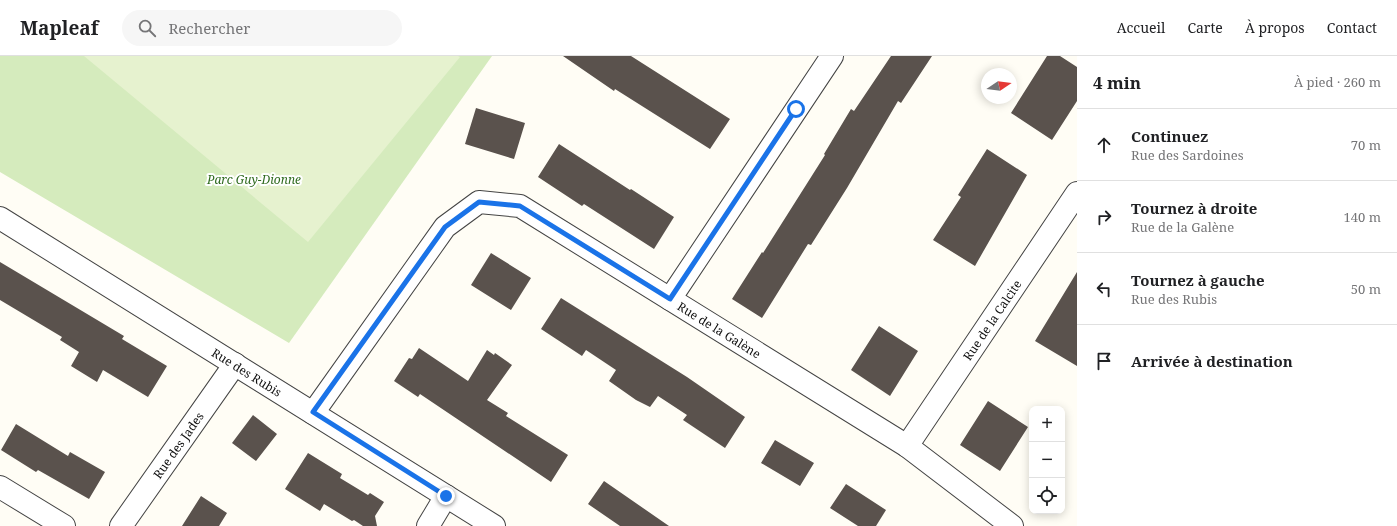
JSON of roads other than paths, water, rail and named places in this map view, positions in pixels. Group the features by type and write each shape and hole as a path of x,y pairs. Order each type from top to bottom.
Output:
{"street":[{"path":"670,299 832,56"},
{"name":"Rue de la Calcite","path":"907,446 1077,193"},
{"name":"Rue de la Galène","path":"313,412 445,227 479,202 520,206 907,446 1012,526"},
{"name":"Rue des Rubis","path":"0,218 494,526"},
{"name":"Rue des Jades","path":"121,526 235,364"},
{"path":"0,487 64,526"},
{"path":"428,526 446,496"}],"park label":[{"name":"Parc Guy-Dionne","path":"254,179"}]}
